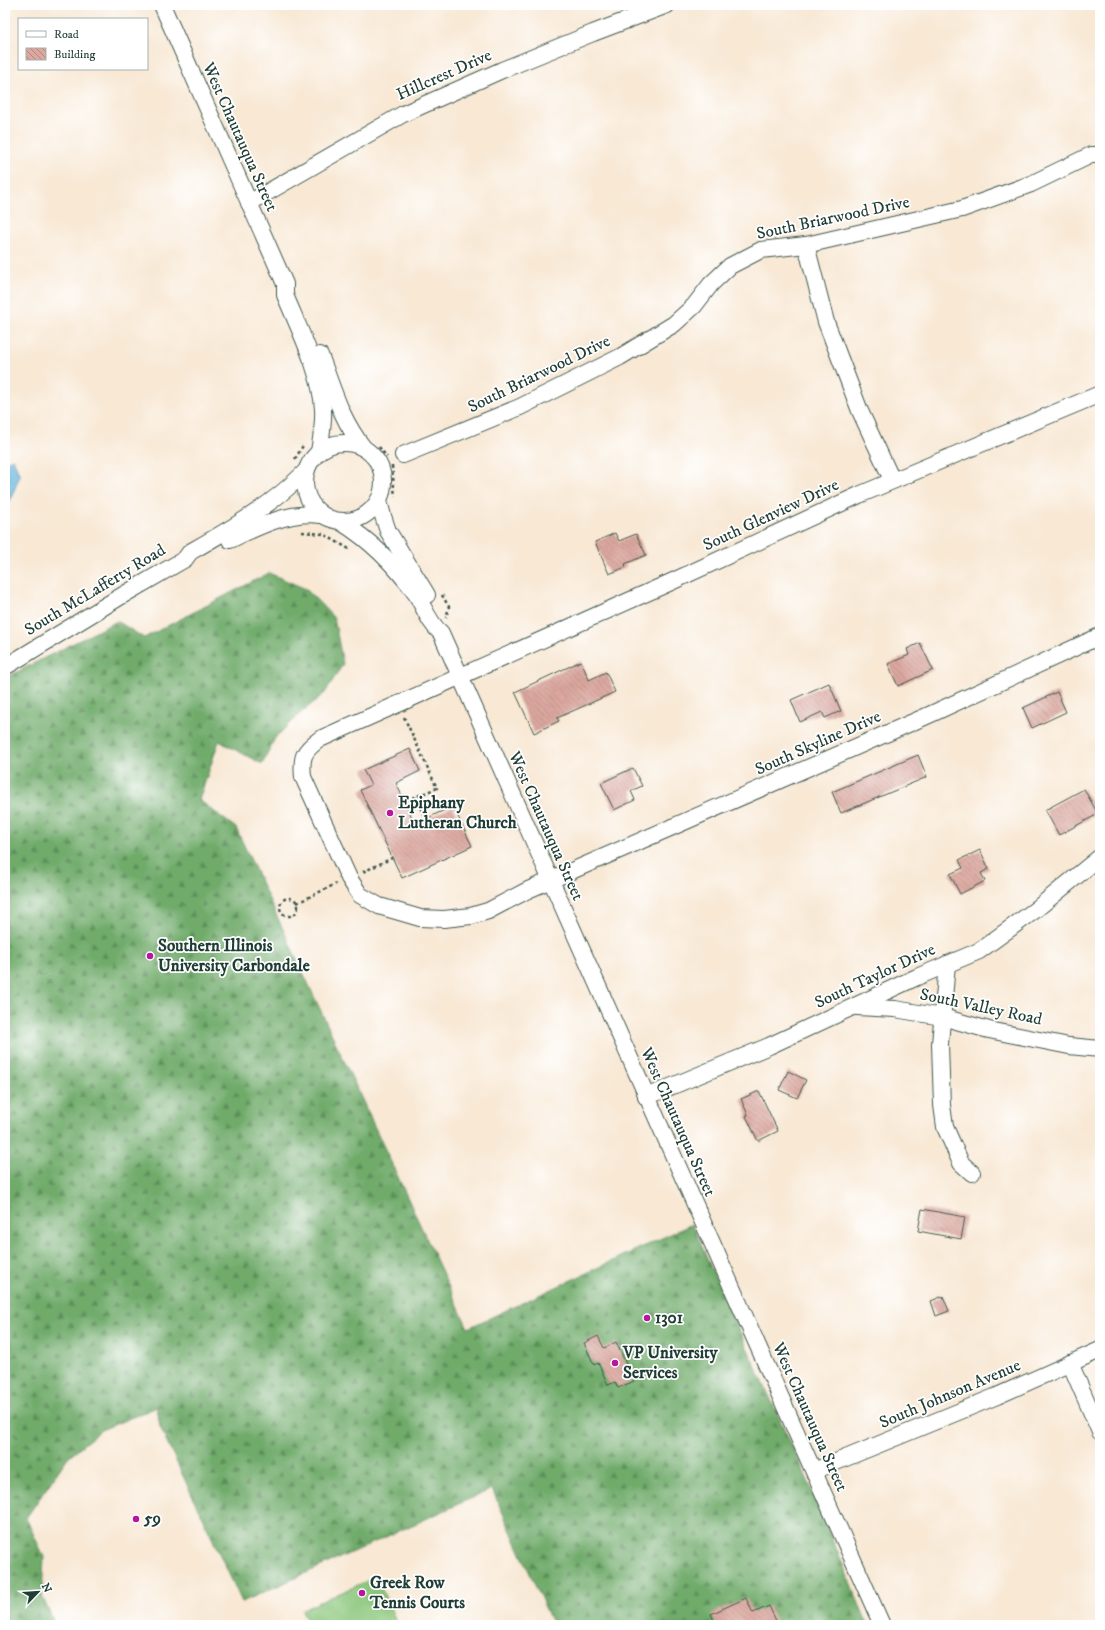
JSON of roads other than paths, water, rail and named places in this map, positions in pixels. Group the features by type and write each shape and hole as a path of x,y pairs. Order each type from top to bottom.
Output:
{"street":[{"name":"West Chautauqua Street","path":"162,5 285,284 292,291 310,329 340,412 350,430 370,446 382,470 387,501 383,516 388,532 430,601 441,623 441,633 550,882 882,1625"},
{"name":"Hillcrest Drive","path":"249,203 403,114 502,70 667,5"},
{"name":"South Briarwood Drive","path":"403,456 520,407 620,357 674,324 694,306 711,284 730,266 762,250 806,245 962,209 1030,184 1091,155 1100,155"},
{"path":"806,245 826,322 860,411 892,480"},
{"name":"West Chautauqua Street","path":"285,284 285,294 310,359 321,397 323,420 319,452"},
{"name":"South Glenview Drive","path":"349,878 303,777 302,762 304,754 310,746 320,739 892,480 1021,428 1100,394"},
{"name":"West Chautauqua Street","path":"306,471 310,462 319,452 328,446 340,443 350,443 370,446"},
{"path":"306,471 304,484 307,497 312,506 321,515"},
{"name":"South McLafferty Road","path":"185,559 190,552 264,507 284,492 306,471"},
{"name":"West Chautauqua Street","path":"321,515 331,520 351,522 361,518 387,501"},
{"name":"South McLafferty Road","path":"5,667 185,559 194,558 244,533 281,518 302,514 321,515"},
{"name":"West Chautauqua Street","path":"340,522 362,537 396,568 417,596 434,627 441,633"},
{"name":"South Skyline Drive","path":"349,878 360,895 379,906 420,918 444,919 471,916 488,911 528,890 550,882 929,715 1100,636"},
{"name":"South Taylor Drive","path":"646,1097 769,1046 947,964 979,951 1034,911 1100,857"},
{"path":"947,964 940,1044 940,1091 945,1127 961,1163 972,1173"},
{"name":"South Valley Road","path":"854,1007 895,1008 942,1017 989,1030 1069,1046 1100,1049"},
{"name":"South Johnson Avenue","path":"814,1471 997,1396 1100,1350"},
{"path":"1070,1363 1100,1432"}],"water":[{"path":"13,459 20,475 5,514 5,462"}],"place":[{"name":"Epiphany Lutheran Church","path":"390,813"},
{"name":"Southern Illinois University Carbondale","path":"150,956"},
{"name":"1301","path":"647,1318"},
{"name":"VP University Services","path":"615,1363"},
{"name":"59","path":"136,1519"},
{"name":"Greek Row Tennis Courts","path":"362,1593"}]}
